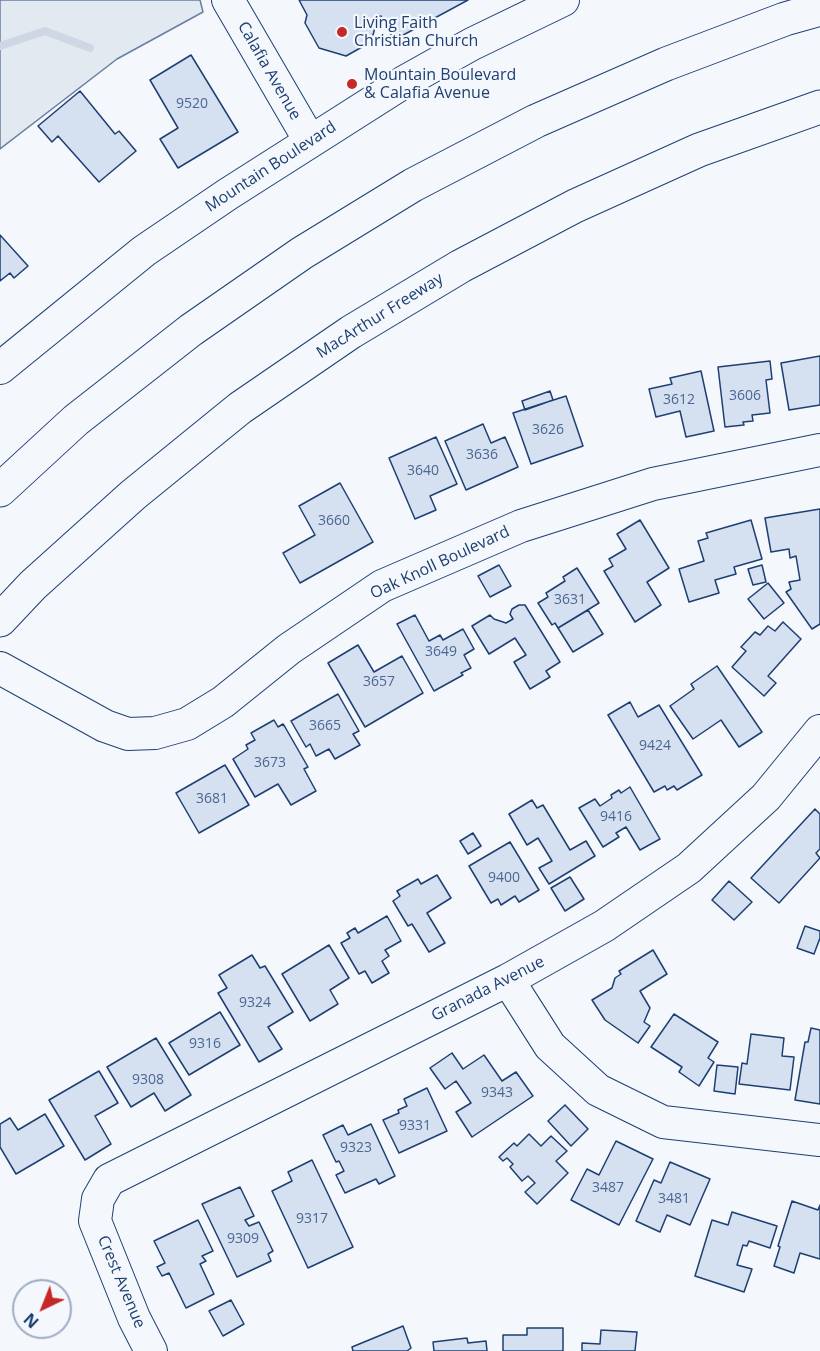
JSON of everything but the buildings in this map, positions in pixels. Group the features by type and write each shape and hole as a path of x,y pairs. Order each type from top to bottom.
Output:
{"highway":[{"path":"0,490 76,420 191,330 302,253 413,185 536,121 666,63 820,8"},
{"name":"MacArthur Freeway","path":"0,620 33,585 151,481 240,408 351,332 461,266 575,206 699,150 820,107"}],"street":[{"name":"Calafia Avenue","path":"228,0 310,141"},
{"name":"Mountain Boulevard","path":"0,368 144,251 310,141 404,82 472,44 563,0"},
{"name":"Oak Knoll Boulevard","path":"0,668 105,726 128,734 155,733 187,724 223,702 289,649 382,586 521,526 654,484 820,450"},
{"name":"Granada Avenue","path":"109,1180 508,980 604,926 689,868 766,797 819,737"},
{"path":"508,980 550,1046 598,1090 663,1122 820,1140"},
{"name":"Crest Avenue","path":"109,1180 98,1199 95,1221 134,1318 151,1351"}],"shaded area":[{"path":"0,0 200,0 203,12 117,59 0,149"}],"waterway":[{"path":"0,46 45,31 90,48"}],"place":[{"name":"Living Faith Christian Church","path":"342,32"},
{"name":"Mountain Boulevard & Calafia Avenue","path":"352,84"}]}
